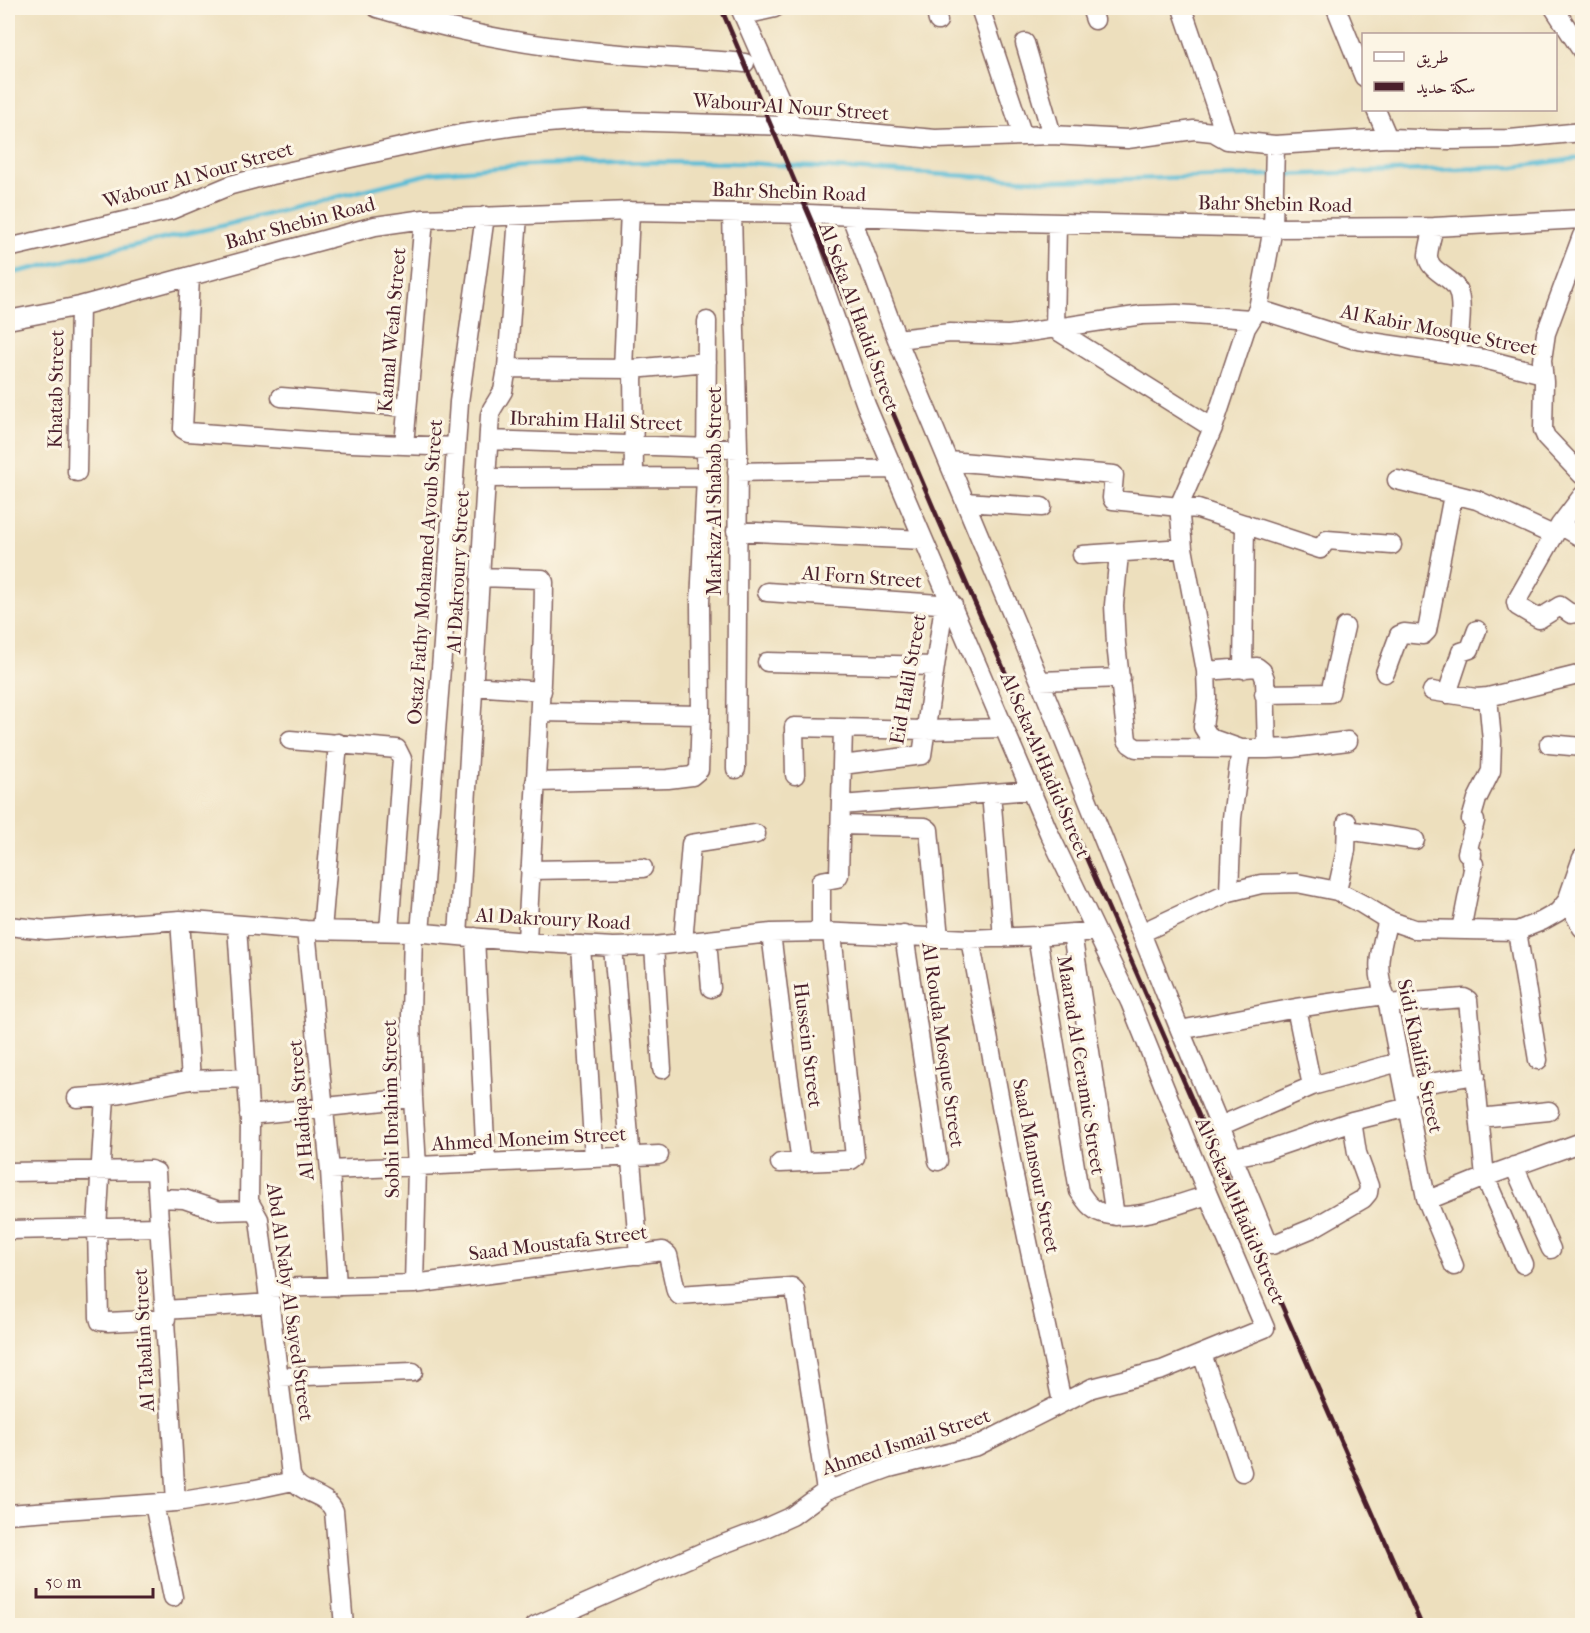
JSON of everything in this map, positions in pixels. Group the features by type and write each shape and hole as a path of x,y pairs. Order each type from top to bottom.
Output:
{"street":[{"path":"377,8 469,31 543,45 596,52 745,63"},
{"path":"775,8 742,11 792,126"},
{"path":"980,8 1023,136"},
{"path":"1182,8 1227,140"},
{"path":"1336,8 1362,72"},
{"path":"1554,8 1582,51"},
{"path":"1025,43 1052,135"},
{"path":"1376,111 1388,138"},
{"name":"Wabour Al Nour Street","path":"8,248 171,210 254,179 461,135 523,125 585,120 792,126 935,140 1052,135 1127,139 1194,130 1213,132 1227,140 1275,152 1388,138 1449,141 1510,139 1582,132"},
{"path":"1241,749 1210,738 1206,733 1203,721 1207,698 1206,671 1179,507 1213,428 1246,328 1255,314 1273,228 1275,152"},
{"path":"630,211 628,369 634,477"},
{"name":"Bahr Shebin Road","path":"8,320 80,306 375,226 424,219 630,211 1273,228 1434,227 1582,219"},
{"name":"Markaz Al Shabab Street","path":"732,213 738,449 736,770"},
{"name":"Al Seka Al Hadid Street","path":"798,214 866,405 948,605 1004,728 1048,833 1130,1002 1264,1328"},
{"name":"Ostaz Fathy Mohamed Ayoub Street","path":"417,932 443,643 456,447 464,363 485,216"},
{"name":"Al Dakroury Street","path":"486,1163 466,936 473,686 491,412 502,391 507,368 518,216"},
{"name":"Al Seka Al Hadid Street","path":"851,216 897,339 1040,681 1268,1244 1272,1245 1313,1228 1363,1199 1368,1193 1369,1186 1357,1153 1352,1121"},
{"name":"Kamal Weah Street","path":"404,445 424,219"},
{"path":"1057,224 1055,329 1213,428"},
{"path":"1434,227 1428,257 1430,264 1454,284 1460,301 1457,355"},
{"path":"1582,236 1546,333 1542,360 1545,437 1582,475"},
{"path":"190,276 183,429 188,432 325,442 456,447"},
{"name":"Khatab Street","path":"77,472 80,306"},
{"name":"Al Kabir Mosque Street","path":"897,339 950,333 1009,335 1142,315 1255,314 1352,339 1484,359 1543,374"},
{"path":"535,782 692,777 699,770 700,603 706,477 706,321"},
{"path":"507,368 628,369 706,362"},
{"path":"281,397 407,407"},
{"name":"Ibrahim Halil Street","path":"489,440 738,449"},
{"path":"949,462 1114,475 1113,500 1198,509 1320,549 1327,540 1392,545"},
{"path":"737,472 893,469"},
{"path":"486,478 706,477"},
{"path":"1397,480 1477,501 1582,538"},
{"path":"1385,674 1399,635 1404,633 1422,636 1426,631 1453,495"},
{"path":"1582,496 1556,530 1517,601 1517,606 1539,619 1560,606 1571,614 1582,612"},
{"path":"965,502 1042,507"},
{"path":"1243,669 1245,524"},
{"path":"736,531 922,540"},
{"path":"1082,555 1184,548"},
{"path":"1119,554 1114,605 1116,644 1127,740 1130,744 1136,748 1267,749 1348,741"},
{"path":"480,577 544,580 542,691 527,942"},
{"name":"Al Forn Street","path":"767,592 948,605"},
{"name":"Eid Halil Street","path":"842,765 921,756 935,666 948,605"},
{"path":"1264,693 1330,693 1345,627"},
{"path":"1477,630 1470,649 1461,652 1439,693 1476,698 1488,697 1582,675"},
{"path":"443,643 476,646"},
{"path":"767,662 935,666"},
{"path":"1206,671 1257,667 1263,671 1267,749"},
{"path":"1040,681 1120,678"},
{"path":"473,686 542,691"},
{"path":"1461,930 1474,864 1471,863 1472,854 1467,853 1475,821 1471,820 1477,799 1491,771 1492,741 1488,697"},
{"path":"540,712 701,715"},
{"path":"795,775 794,727 926,730 1004,728"},
{"path":"780,1163 851,1160 855,1157 848,1072 821,881 839,876 843,729"},
{"path":"290,740 397,749 402,759 389,931"},
{"name":"Al Hadiqa Street","path":"337,1287 314,930 338,743"},
{"path":"1549,744 1582,747"},
{"path":"1229,892 1232,818 1241,749"},
{"path":"841,805 1031,790"},
{"path":"991,793 1003,938"},
{"path":"840,825 925,827 929,830 939,938"},
{"path":"1336,891 1346,850 1347,826 1415,840"},
{"path":"683,943 691,844 756,834"},
{"path":"1141,933 1229,892 1261,884 1297,883 1336,891 1388,920 1414,929 1517,931 1558,912 1567,901 1582,858"},
{"path":"530,870 643,868"},
{"path":"1567,901 1582,928"},
{"path":"180,920 191,1080"},
{"name":"Al Dakroury Road","path":"8,926 46,930 180,920 314,930 417,932 613,947 654,946 771,933 827,932 970,939 1096,931"},
{"name":"Sidi Khalifa Street","path":"1388,920 1378,957 1380,982 1386,999 1405,1087 1426,1198 1454,1266"},
{"name":"Abd Al Naby Al Sayed Street","path":"237,926 249,1115 249,1201 259,1219 293,1481"},
{"path":"1517,931 1538,1060"},
{"name":"Sobhi Ibrahim Street","path":"414,1284 417,1167 411,1015 417,932"},
{"name":"Hussein Street","path":"771,933 801,1162"},
{"path":"1072,933 1115,1216 1138,1215 1208,1195"},
{"name":"Al Rouda Mosque Street","path":"904,935 938,1161"},
{"name":"Maarad Al Ceramic Street","path":"1037,936 1078,1191 1087,1204 1100,1213 1115,1216"},
{"name":"Saad Mansour Street","path":"970,939 1013,1171 1062,1402"},
{"path":"706,940 711,988"},
{"path":"581,945 594,1158"},
{"path":"654,946 662,1069"},
{"path":"613,947 639,1255"},
{"path":"1180,1030 1296,1008 1386,999 1464,998 1469,1003 1485,1177 1523,1264"},
{"path":"1296,1008 1312,1086"},
{"path":"1220,1126 1312,1086 1399,1062"},
{"path":"1405,1087 1476,1075"},
{"path":"77,1098 105,1096 191,1080 247,1078"},
{"path":"97,1228 105,1096"},
{"path":"249,1115 413,1098"},
{"path":"1232,1157 1264,1150 1352,1121 1409,1107"},
{"path":"1479,1118 1549,1111"},
{"path":"1428,1200 1582,1142"},
{"name":"Ahmed Moneim Street","path":"330,1170 659,1155"},
{"path":"1514,1166 1551,1249"},
{"path":"8,1172 101,1170"},
{"name":"Al Tabalin Street","path":"101,1170 151,1170 157,1175 176,1502"},
{"path":"158,1198 184,1199 219,1211 254,1210"},
{"path":"8,1230 160,1227"},
{"name":"Saad Moustafa Street","path":"97,1228 100,1321 108,1322 270,1295 337,1287 414,1284 667,1252 676,1293 679,1295 793,1287 826,1491"},
{"name":"Ahmed Ismail Street","path":"535,1626 705,1551 764,1529 792,1515 826,1491 889,1468 977,1446 1092,1388 1162,1370 1264,1328"},
{"path":"1202,1354 1242,1472"},
{"path":"280,1377 413,1372"},
{"path":"8,1514 176,1502 242,1492 293,1481 328,1502 334,1511 345,1626"},
{"path":"154,1504 173,1597"}],"waterway":[{"path":"1280,175 1514,167 1582,158"},
{"path":"8,274 221,226 432,173 527,165 647,162 745,163 1054,181 1272,175"}],"railway":[{"path":"721,8 936,514 1422,1626"}]}
